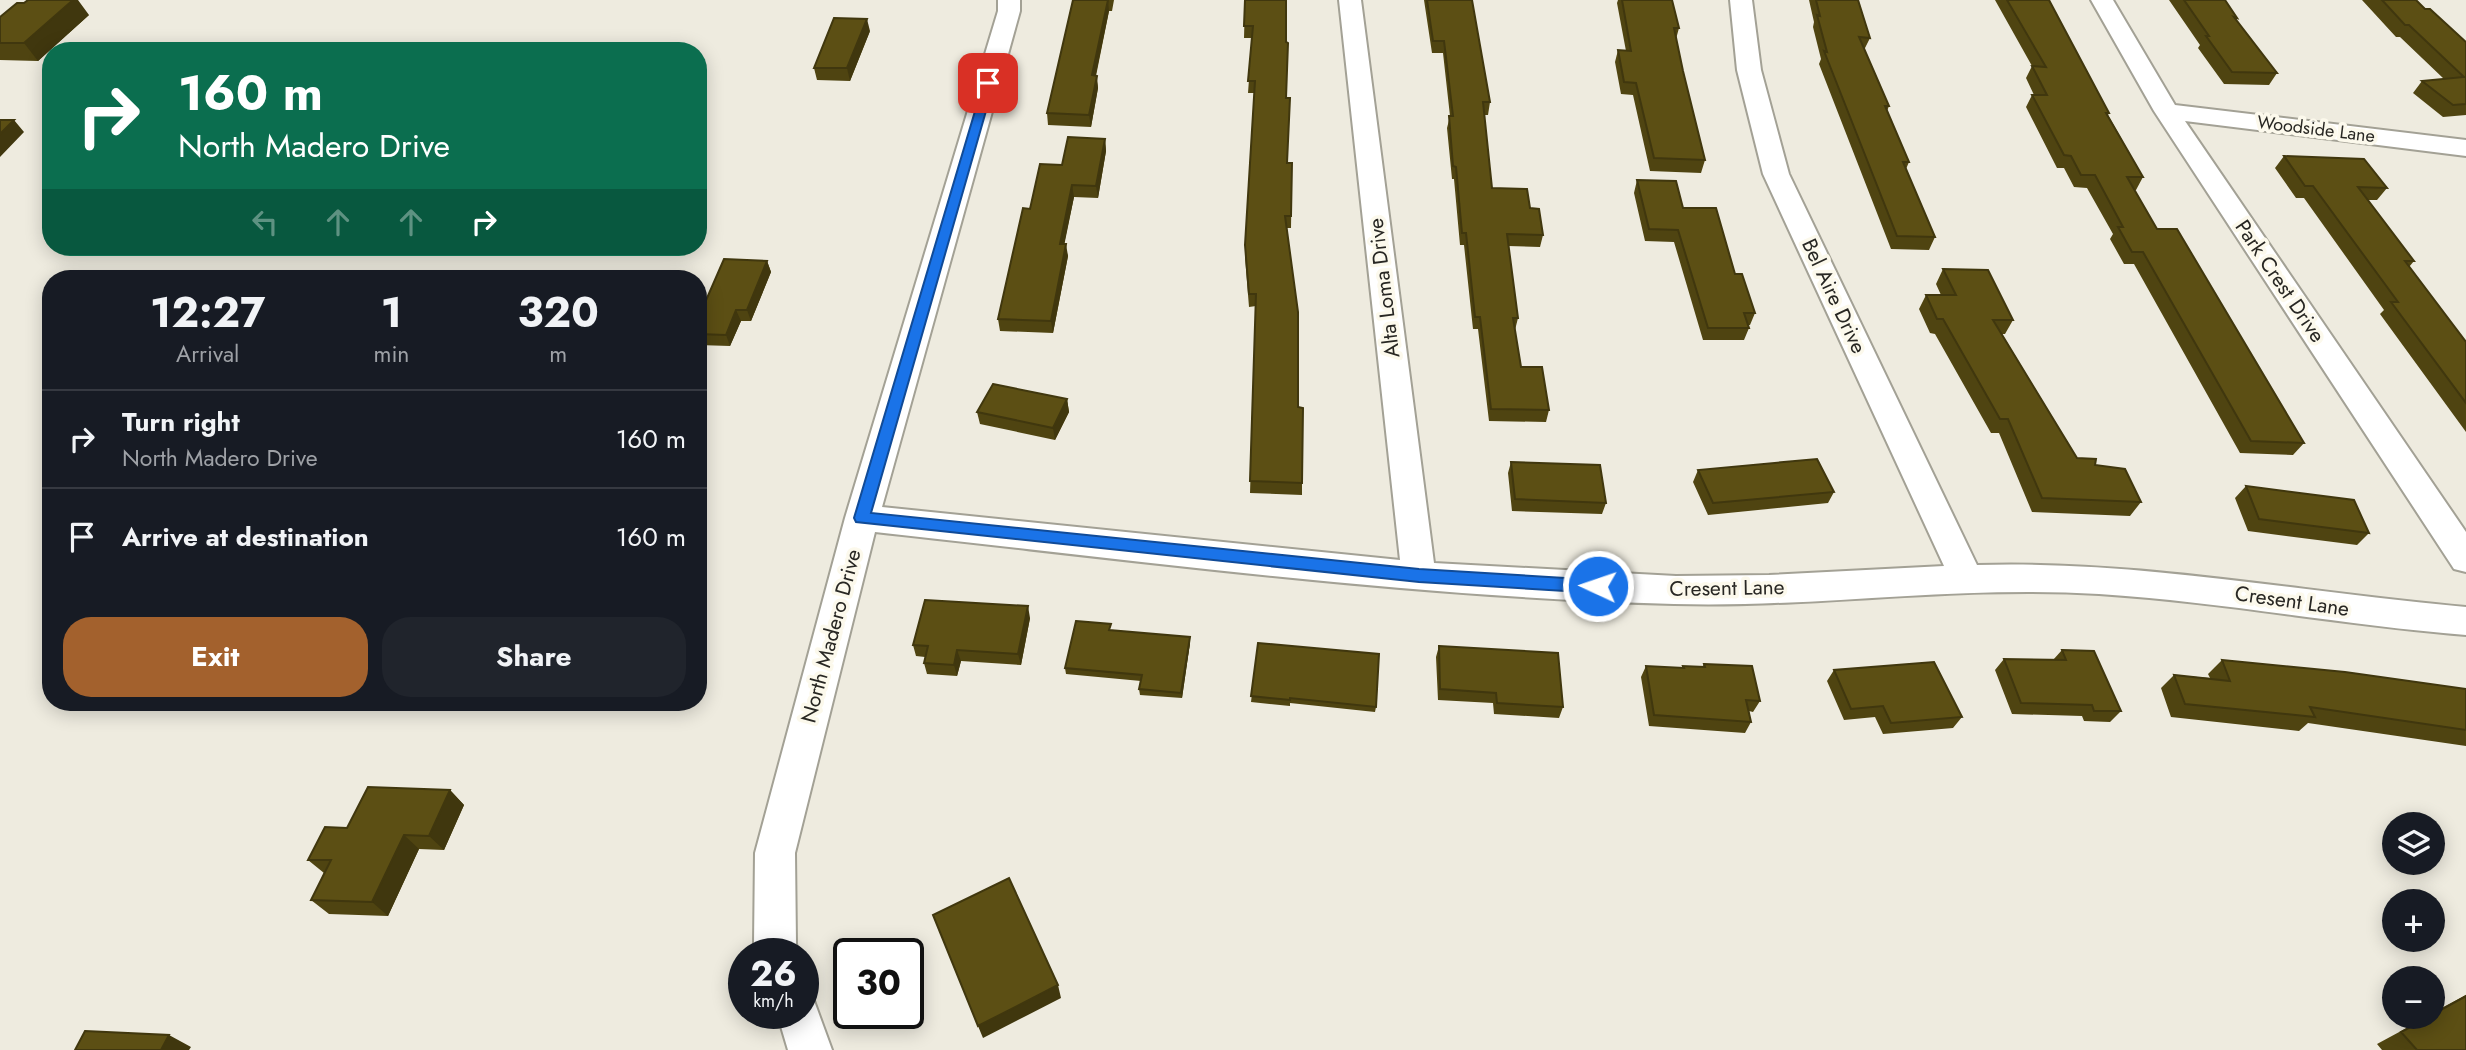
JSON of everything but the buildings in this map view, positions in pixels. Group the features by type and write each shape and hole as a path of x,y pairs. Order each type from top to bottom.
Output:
{"street":[{"name":"North Madero Drive","path":"775,938 775,853 862,518 1009,11 1009,0"},
{"name":"Alta Loma Drive","path":"1350,0 1419,576"},
{"name":"Bel Aire Drive","path":"1741,0 1749,70 1776,174 1967,579"},
{"name":"Park Crest Drive","path":"2102,0 2166,111 2466,559"},
{"name":"Woodside Lane","path":"2166,111 2466,148"},
{"name":"Cresent Lane","path":"862,518 1419,576 1680,590 2048,578 2135,584 2466,621"},
{"path":"803,1029 810,1050"}],"route":[{"path":"988,83 862,518 1419,576 1598,586"}]}
